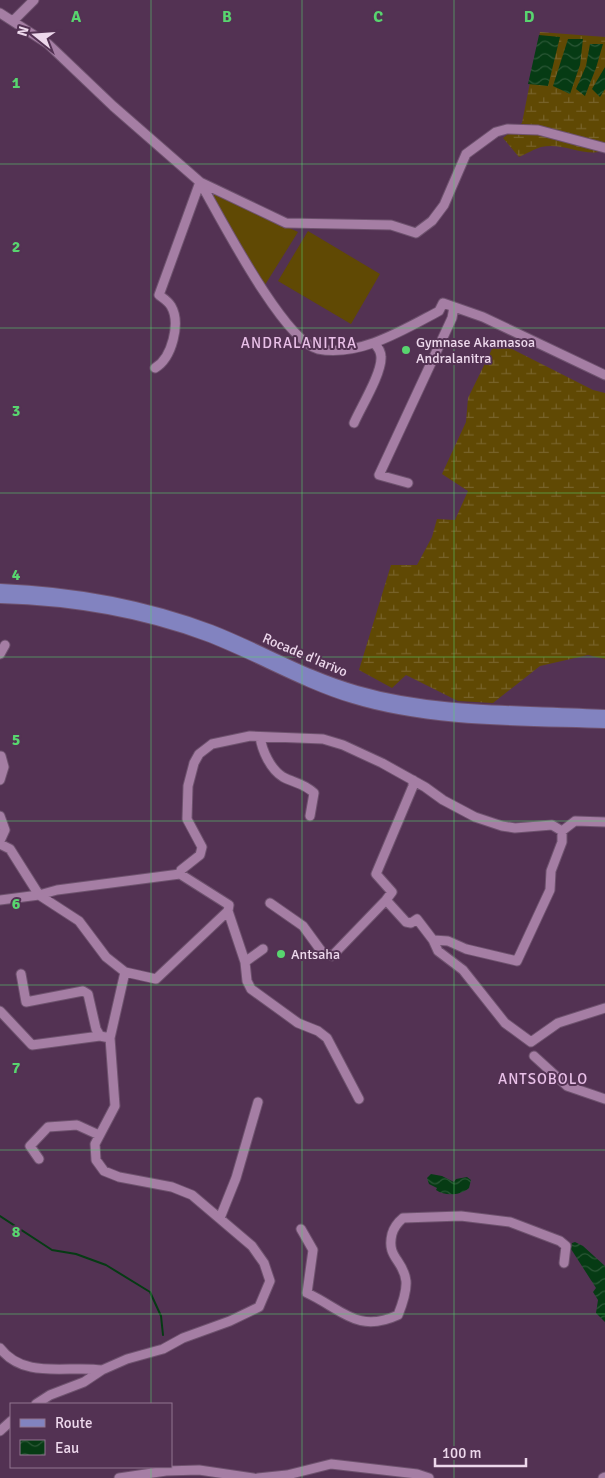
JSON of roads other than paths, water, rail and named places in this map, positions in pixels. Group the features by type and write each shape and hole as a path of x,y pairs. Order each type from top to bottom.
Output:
{"main road":[{"name":"Rocade d'Iarivo","path":"0,589 46,591 84,596 172,617 211,630 320,679 356,691 398,701 435,707 605,715"},
{"name":"Rocade d'Iarivo","path":"0,598 75,603 121,611 168,623 209,637 319,686 354,698 397,708 434,714 605,723"}],"street":[{"path":"12,21 34,0"},
{"path":"0,13 48,44 200,182 286,223 391,225 416,233 432,221 444,205 466,154 496,132 507,129 538,130 605,148"},
{"path":"200,182 263,290 289,328 300,339 316,349 338,350 374,343 439,310 443,303 483,317 605,375"},
{"path":"155,368 165,358 176,327 170,304 159,295 200,182"},
{"path":"408,483 379,475 452,318 454,307"},
{"path":"354,422 382,358 380,350 374,343"},
{"path":"0,654 5,645"},
{"path":"180,874 181,870 200,855 202,847 187,819 186,805 190,773 199,754 218,742 250,736 323,739 343,745 382,762 443,800 475,817 502,826 515,828 552,825 562,831"},
{"path":"260,737 264,754 278,773 303,784 314,793 310,816"},
{"path":"0,780 4,767 1,756"},
{"path":"270,903 304,926 322,952 332,956 392,892 376,874 413,786 413,780"},
{"path":"0,816 5,830 0,842 10,849 39,895 79,921 106,957 125,972 156,979 228,911"},
{"path":"562,831 575,821 605,822"},
{"path":"433,940 448,941 466,949 517,962 550,890 551,870 562,842 562,831"},
{"path":"0,900 39,895 57,890 180,874 229,905 228,911 245,962 247,981 251,989 298,1023 318,1031 327,1038 359,1100"},
{"path":"386,900 406,922 411,923 417,919 433,940 438,951 463,970 505,1023 531,1042 558,1022 605,1008"},
{"path":"245,962 263,949"},
{"path":"38,1403 50,1395 84,1382 102,1370 127,1359 163,1349 183,1338 259,1308 270,1281 264,1263 252,1246 192,1195 182,1190 119,1177 104,1170 96,1160 94,1152 98,1135 115,1106 110,1038 125,972"},
{"path":"21,974 26,1002 83,991 88,994 96,1029 100,1036"},
{"path":"0,1011 32,1045 100,1036 110,1038"},
{"path":"534,1056 568,1086 605,1099"},
{"path":"220,1218 236,1178 258,1102"},
{"path":"39,1159 30,1146 48,1127 77,1126 98,1135"},
{"path":"301,1229 313,1250 307,1293 323,1300 352,1319 362,1322 372,1323 392,1318 398,1315 401,1308 406,1282 405,1274 391,1253 389,1243 397,1223 403,1218 461,1216 510,1222 560,1241 566,1246 564,1263"},
{"path":"0,1348 30,1368 87,1368 102,1370"},
{"path":"0,1431 10,1422"},
{"path":"258,1478 287,1475 331,1464 417,1474 429,1478"},
{"path":"119,1478 166,1471 199,1470 253,1478"}],"water":[{"path":"539,35 560,37 548,86 528,84"},
{"path":"568,39 583,39 580,65 570,94 553,86"},
{"path":"590,44 603,44 585,96 576,89 586,66"},
{"path":"605,67 605,89 600,97 592,89"},
{"path":"431,1174 442,1176 454,1182 456,1179 467,1177 471,1180 469,1188 462,1192 444,1194 429,1184 427,1178"},
{"path":"575,1242 583,1246 605,1266 605,1322 596,1313 598,1300 593,1292 596,1288 571,1249 572,1243"}],"waterway":[{"path":"0,1216 52,1250 76,1254 106,1265 150,1292 161,1316 163,1335"}],"place":[{"name":"Gymnase Akamasoa Andralanitra","path":"406,350"},
{"name":"Antsaha","path":"281,954"}],"district":[{"name":"ANDRALANITRA","path":"299,343"},
{"name":"ANTSOBOLO","path":"543,1079"}]}
